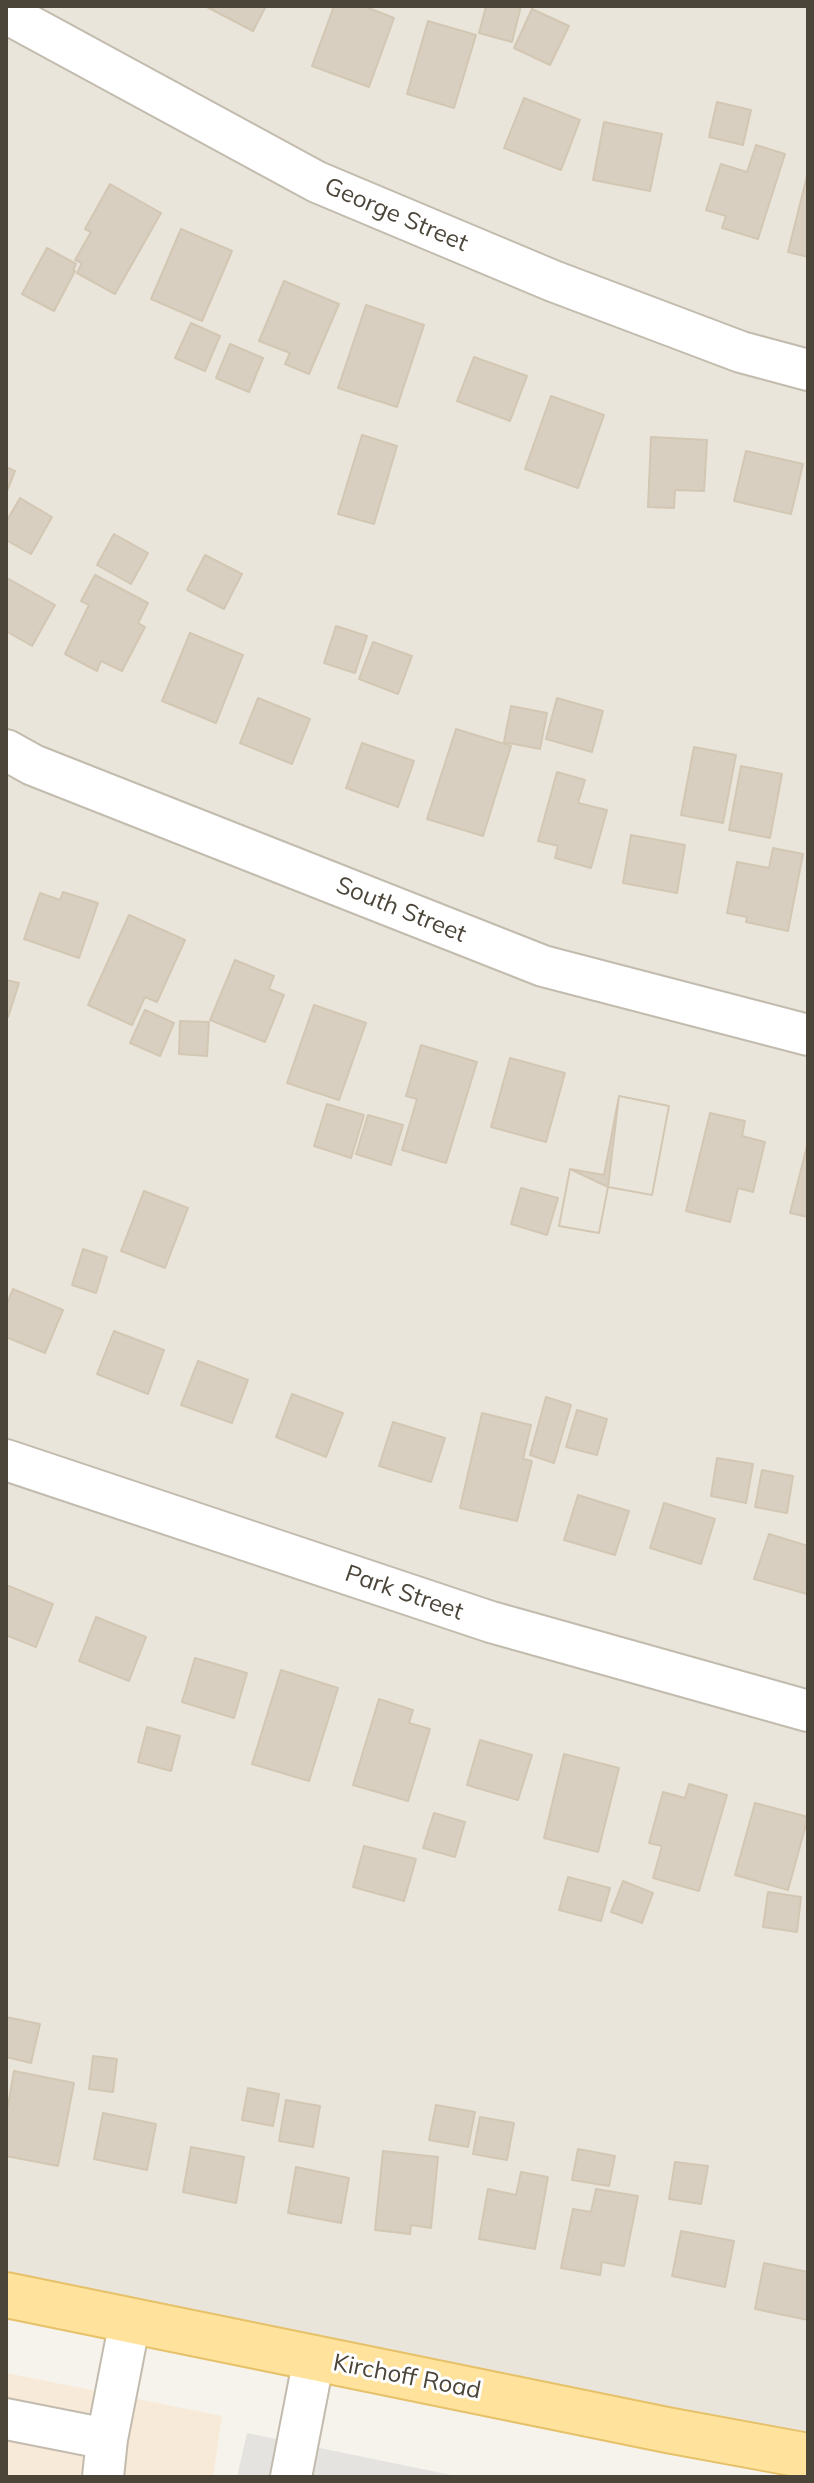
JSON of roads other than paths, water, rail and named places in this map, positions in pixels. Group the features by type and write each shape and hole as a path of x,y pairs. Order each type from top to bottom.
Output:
{"main road":[{"name":"Kirchoff Road","path":"6,2295 808,2456"}],"street":[{"name":"George Street","path":"6,13 317,182 553,281 741,352 808,370"},
{"name":"South Street","path":"6,750 33,765 543,966 808,1035"},
{"name":"Park Street","path":"6,1460 491,1622 808,1711"},
{"path":"6,2419 105,2458 130,2321"},
{"path":"291,2477 314,2358"}]}
